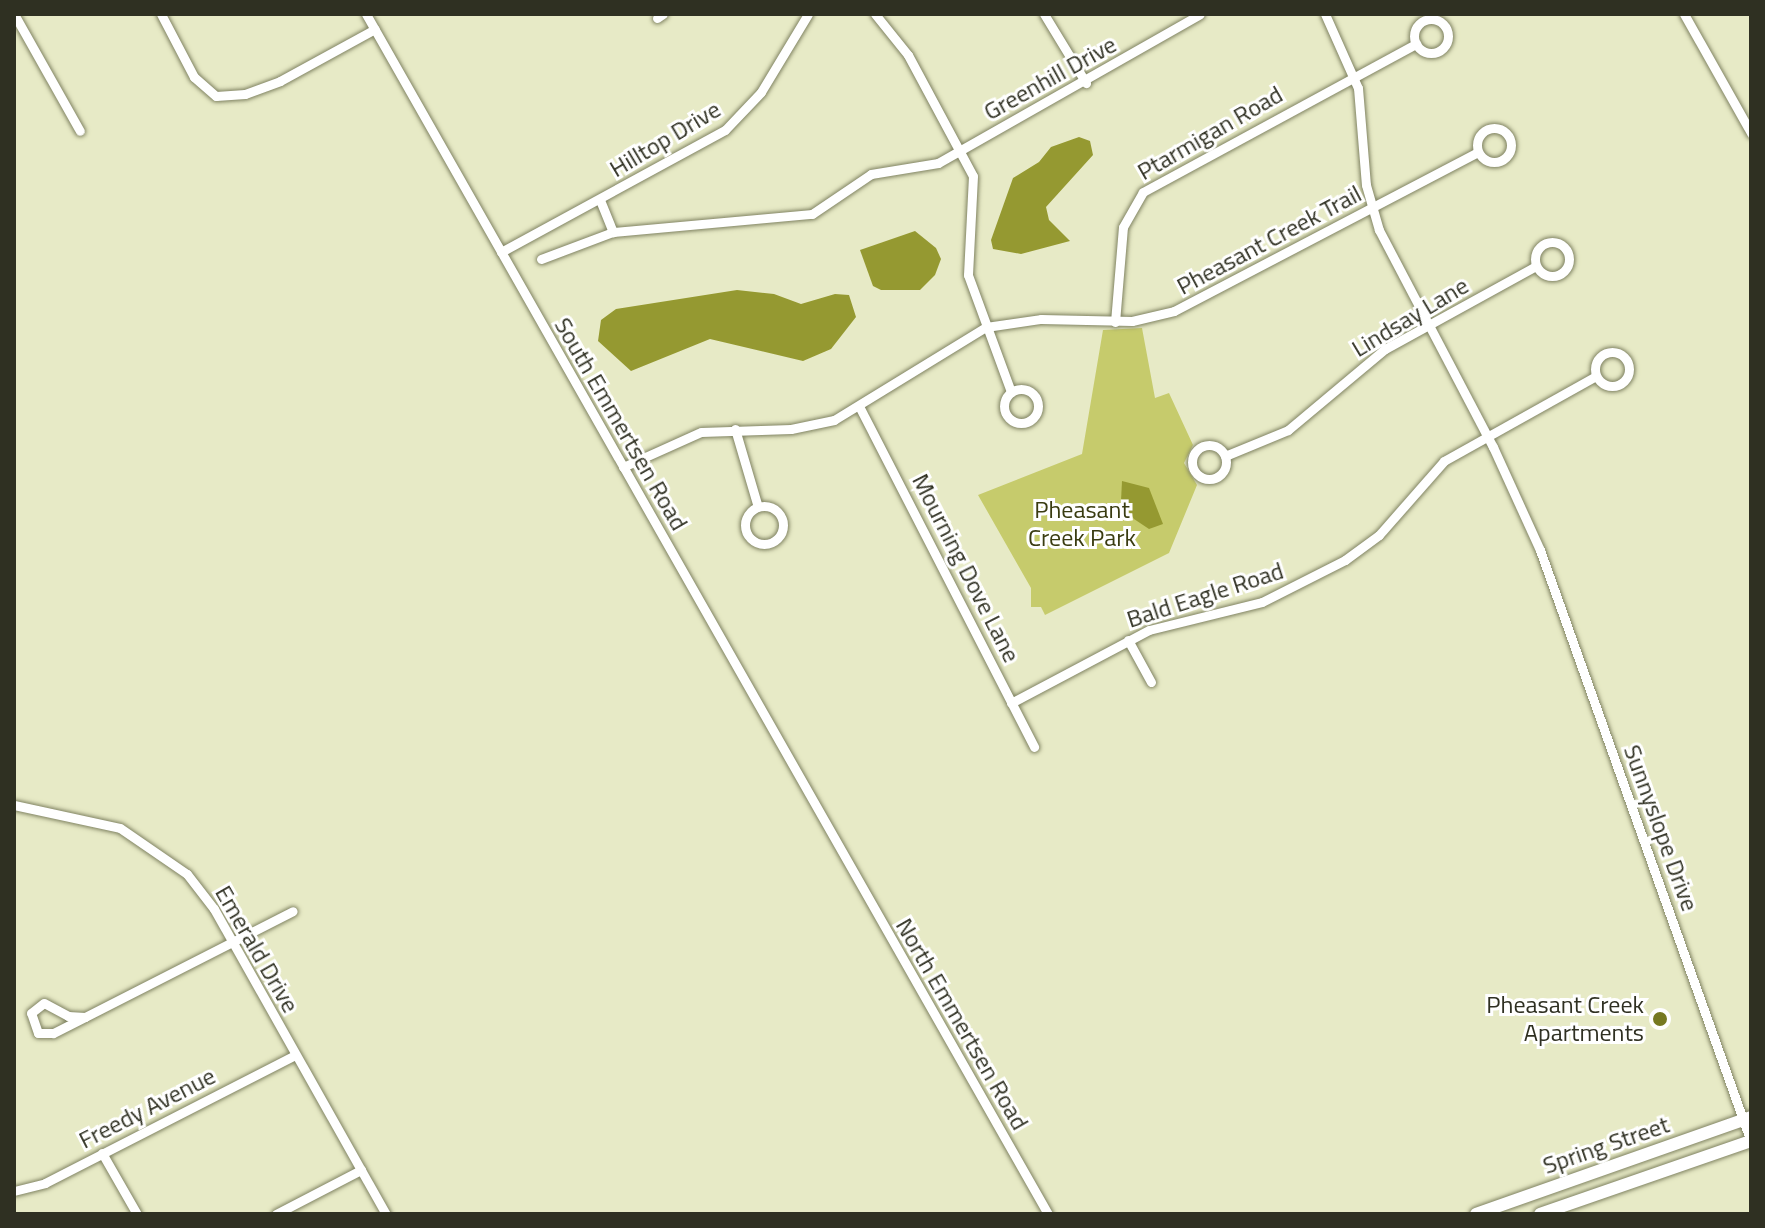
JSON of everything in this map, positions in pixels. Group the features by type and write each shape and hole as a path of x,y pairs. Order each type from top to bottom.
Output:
{"main road":[{"name":"Spring Street","path":"1476,1214 1747,1118"},
{"name":"Spring Street","path":"1540,1214 1751,1141"},
{"path":"1618,1164 1624,1185"}],"street":[{"path":"14,14 80,131"},
{"path":"161,14 194,77 216,96 245,94 375,29"},
{"name":"South Emmertsen Road","path":"366,14 842,853"},
{"name":"Hilltop Drive","path":"501,252 600,200 737,119 761,92 808,14"},
{"path":"875,14 908,55 973,176 966,265 1011,392"},
{"path":"1044,14 1086,83"},
{"name":"Greenhill Drive","path":"541,259 613,232 804,216 871,174 938,163 1086,83 1200,14"},
{"path":"1684,14 1751,133"},
{"path":"1325,15 1355,75"},
{"name":"Ptarmigan Road","path":"1115,322 1123,227 1143,192 1416,44"},
{"name":"Sunnyslope Drive","path":"1355,75 1371,209 1487,435 1540,550 1747,1118 1751,1141"},
{"name":"Pheasant Creek Trail","path":"623,467 686,436 735,429 811,426 860,408 986,327 1041,319 1115,322 1188,306 1478,152"},
{"path":"600,200 613,232"},
{"name":"Lindsay Lane","path":"1225,456 1288,430 1369,361 1536,266"},
{"name":"Bald Eagle Road","path":"1011,703 1128,640 1262,602 1345,560 1379,535 1433,470 1487,435 1596,376"},
{"name":"Mourning Dove Lane","path":"860,408 1034,747"},
{"path":"735,429 758,507"},
{"path":"758,507 776,510 783,521 782,533 773,542 760,544 746,532 746,520 758,507"},
{"path":"1128,640 1151,682"},
{"name":"Emerald Drive","path":"14,805 105,822 148,843 202,892 386,1214"},
{"name":"North Emmertsen Road","path":"842,853 1048,1214"},
{"path":"85,1017 72,1018 44,1003 33,1009 30,1019 38,1033 48,1035 85,1017 293,911"},
{"name":"Freedy Avenue","path":"14,1191 45,1183 295,1055"},
{"path":"102,1153 137,1214"},
{"path":"276,1214 361,1170"}],"green space":[{"name":"Pheasant Creek Park","path":"1142,328 1155,398 1169,393 1193,445 1184,463 1197,485 1169,553 1045,615 1041,607 1031,607 1031,588 978,495 1082,454 1103,330"}],"shaded area":[{"path":"1079,137 1090,141 1093,155 1046,207 1049,220 1070,241 1021,254 993,249 991,240 1013,178 1039,162 1051,147"},
{"path":"915,231 936,248 941,259 935,275 920,290 881,290 873,286 860,250"},
{"path":"737,290 774,294 801,304 835,294 849,295 856,317 831,349 803,361 710,339 631,371 598,341 601,320 616,309"},
{"path":"1122,481 1149,488 1163,524 1149,529 1134,519 1121,501"}],"place":[{"name":"Pheasant Creek Apartments","path":"1660,1019"}]}
